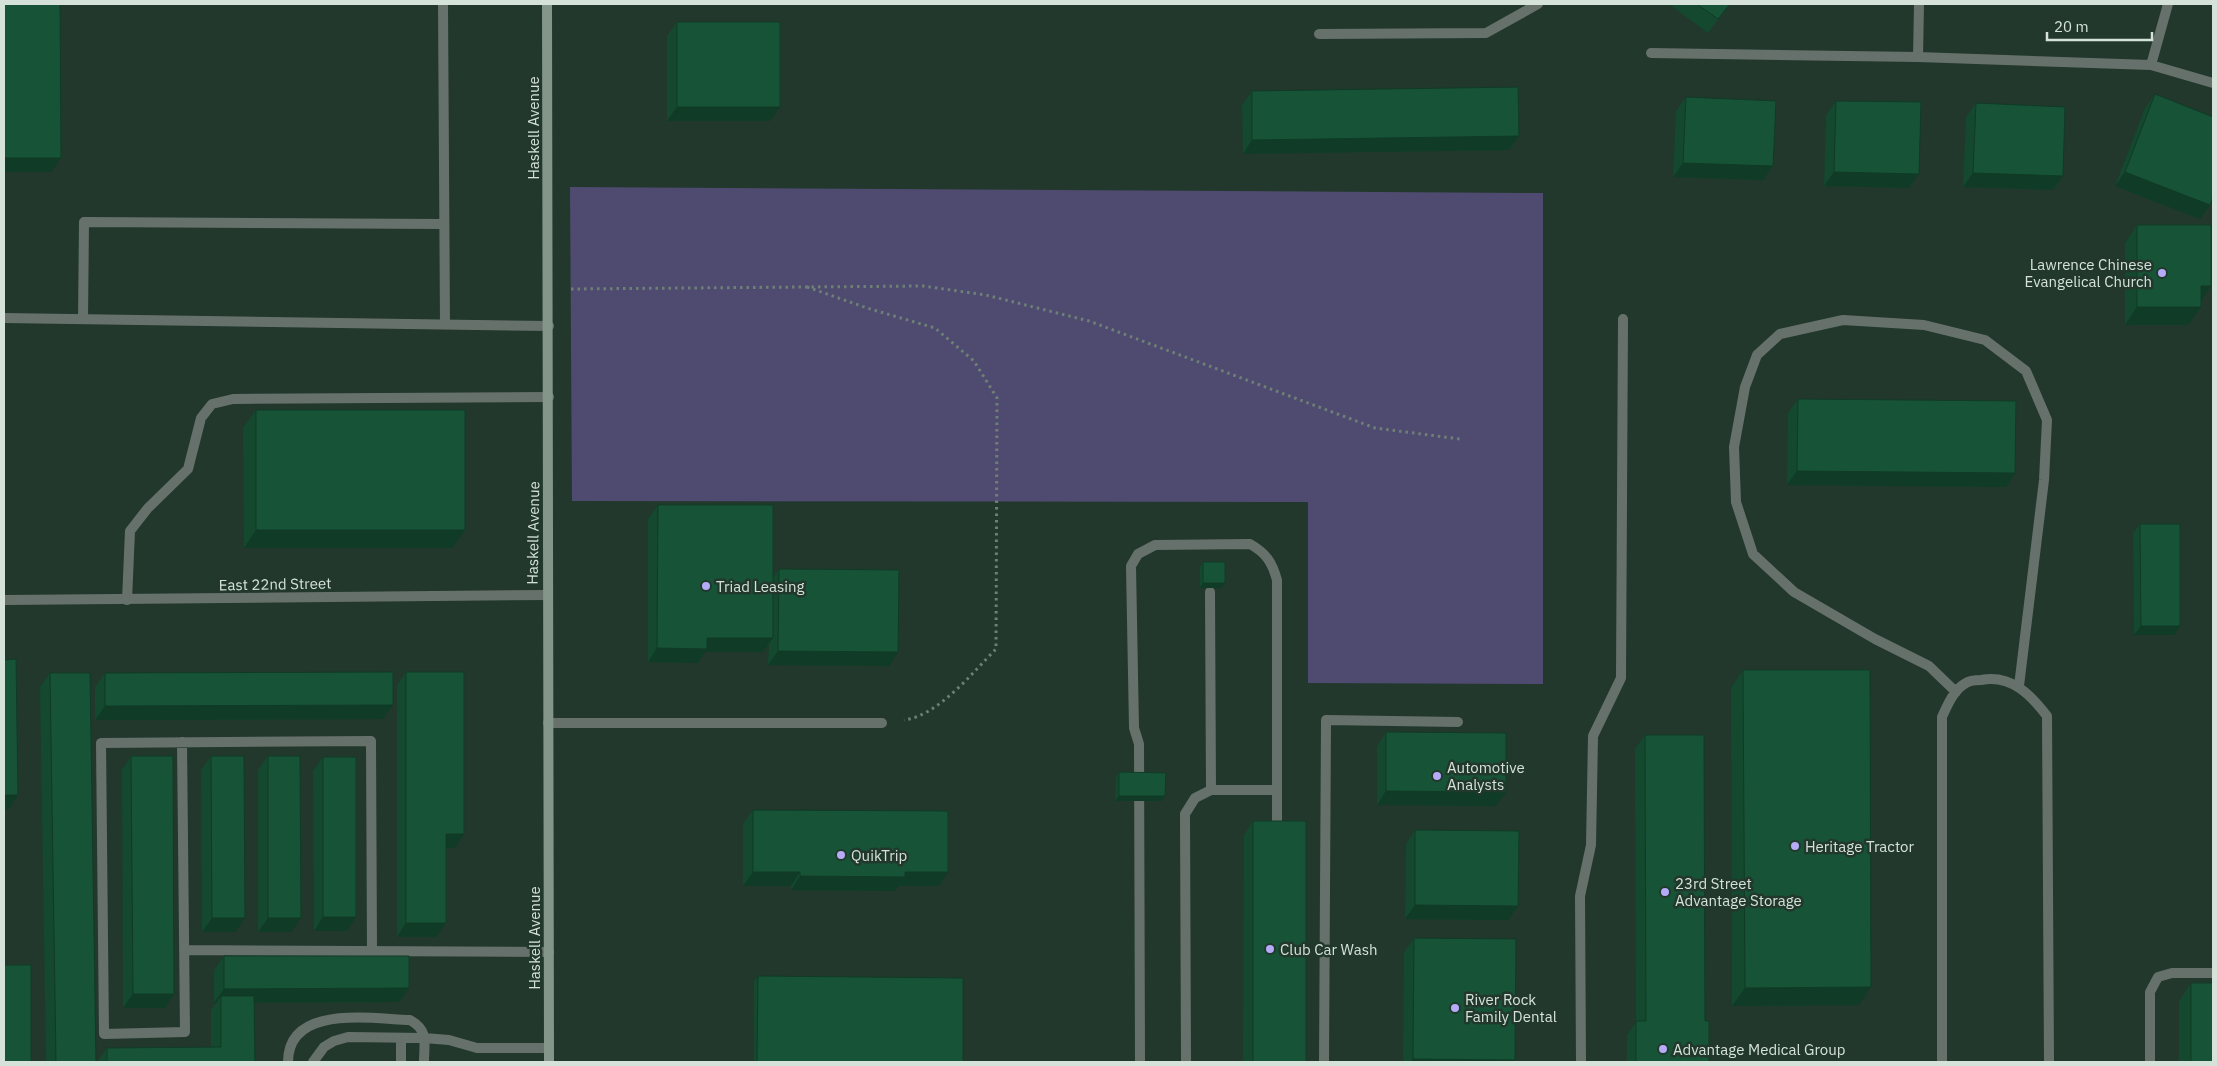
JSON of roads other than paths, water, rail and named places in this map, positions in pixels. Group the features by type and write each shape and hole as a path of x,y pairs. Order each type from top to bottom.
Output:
{"main road":[{"name":"Haskell Avenue","path":"547,4 549,1062"}],"street":[{"path":"444,4 445,324"},
{"path":"1319,34 1486,33 1538,4"},
{"path":"1918,57 1919,4"},
{"path":"2151,65 2168,4"},
{"path":"1651,53 1918,57 2151,65 2213,83"},
{"path":"83,319 84,222 444,224"},
{"path":"4,318 549,326"},
{"path":"1581,1062 1580,896 1591,845 1593,736 1621,678 1623,319"},
{"path":"1956,692 1930,666 1875,639 1794,592 1753,554 1736,502 1734,447 1745,387 1757,355 1780,334 1843,320 1924,325 1985,340 2026,371 2047,420 2044,480 2019,686"},
{"path":"127,600 130,532 148,508 188,469 200,418 212,404 233,399 549,397"},
{"path":"1140,1062 1139,744 1134,728 1131,566 1138,554 1155,545 1250,544 1263,552 1273,565 1277,580 1277,835"},
{"path":"1210,592 1211,790"},
{"name":"East 22nd Street","path":"4,600 547,595"},
{"path":"1942,1062 1942,718 1951,698 1966,683 1992,677 2019,686 2033,698 2048,716 2050,1062"},
{"path":"1324,1062 1326,720 1458,722"},
{"path":"548,723 882,723"},
{"path":"182,742 185,1032 104,1034 101,743 182,742 371,741 372,950"},
{"path":"1186,1062 1186,814 1195,798 1211,790 1277,790"},
{"path":"184,950 549,952"},
{"path":"2150,1062 2150,992 2158,977 2172,973 2213,973"},
{"path":"288,1062 291,1041 302,1029 318,1022 335,1018 410,1020 420,1026 424,1038 424,1062"},
{"path":"313,1062 324,1047 334,1041 348,1037 449,1040 477,1048 549,1048"},
{"path":"401,1038 401,1062"}],"place":[{"name":"Lawrence Chinese Evangelical Church","path":"2162,273"},
{"name":"Triad Leasing","path":"706,586"},
{"name":"Automotive Analysts","path":"1437,776"},
{"name":"Heritage Tractor","path":"1795,846"},
{"name":"QuikTrip","path":"841,855"},
{"name":"23rd Street Advantage Storage","path":"1665,892"},
{"name":"Club Car Wash","path":"1270,949"},
{"name":"River Rock Family Dental","path":"1455,1008"},
{"name":"Advantage Medical Group","path":"1663,1049"}]}
